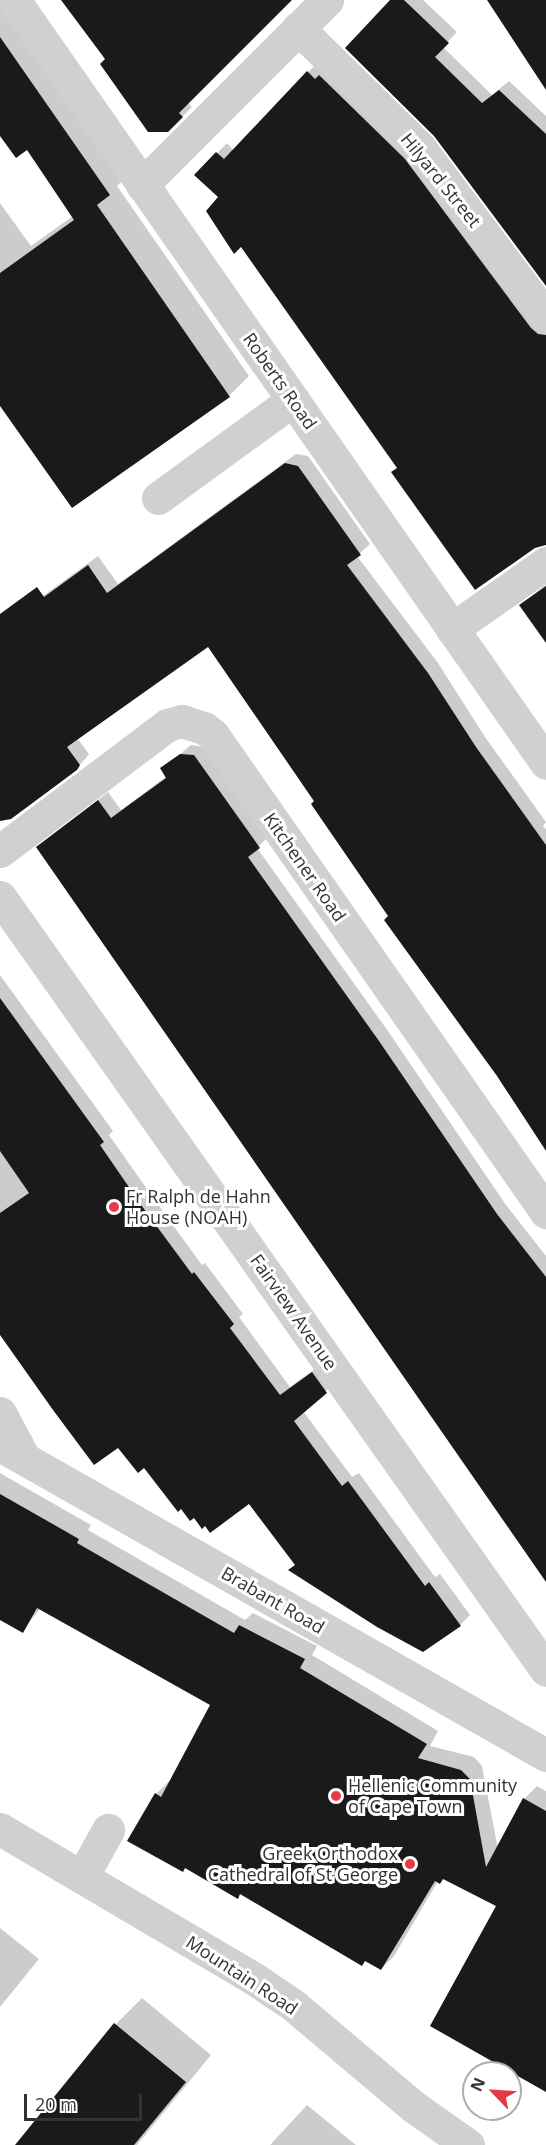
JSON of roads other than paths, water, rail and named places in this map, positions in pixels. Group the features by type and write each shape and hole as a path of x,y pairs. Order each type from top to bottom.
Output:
{"street":[{"name":"Roberts Road","path":"14,0 546,763"},
{"path":"142,184 327,0"},
{"name":"Hilyard Street","path":"298,28 419,147 546,316"},
{"path":"158,498 293,400"},
{"path":"452,629 546,563"},
{"name":"Kitchener Road","path":"0,851 167,725 182,721 204,728 213,735 546,1212"},
{"name":"Fairview Avenue","path":"0,897 546,1670"},
{"path":"0,1413 12,1451"},
{"name":"Brabant Road","path":"12,1451 546,1755"},
{"name":"Mountain Road","path":"0,1830 256,1980 293,2005 414,2107 468,2145"},
{"path":"82,1877 108,1830"}],"place":[{"name":"Fr Ralph de Hahn House (NOAH)","path":"114,1207"},
{"name":"Hellenic Community of Cape Town","path":"336,1796"},
{"name":"Greek Orthodox Cathedral of St George","path":"410,1864"}]}
